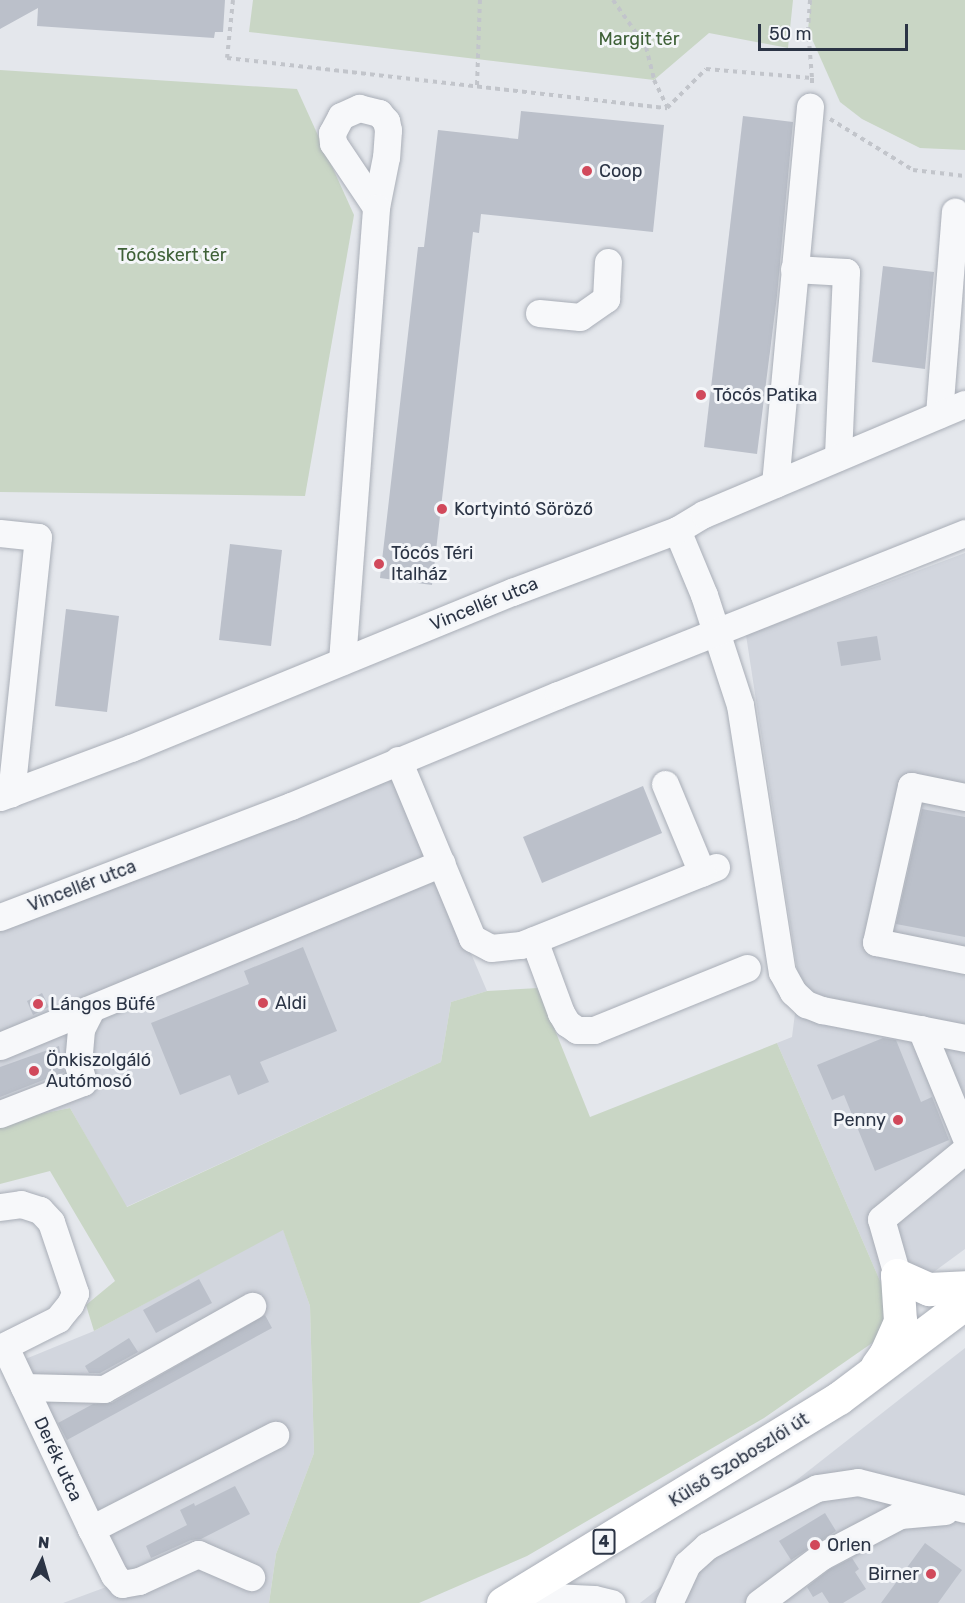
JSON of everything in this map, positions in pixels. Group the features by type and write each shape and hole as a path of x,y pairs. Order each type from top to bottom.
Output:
{"main road":[{"path":"871,1375 886,1353 900,1321 897,1275 929,1289 965,1287"},
{"name":"Külső Szoboszlói út","path":"503,1603 839,1398 965,1303"}],"street":[{"path":"775,484 810,107"},
{"path":"342,661 376,207"},
{"path":"939,414 955,212"},
{"path":"539,313 580,317 606,299 608,262"},
{"path":"794,269 846,272 838,457"},
{"name":"Vincellér utca","path":"6,795 131,748 512,592 677,530 704,514 965,404"},
{"path":"677,530 717,632 740,705 782,972 793,992 806,1004 822,1010 965,1038"},
{"path":"0,533 38,537 6,795"},
{"name":"Vincellér utca","path":"0,917 248,823 398,760 965,533"},
{"path":"398,760 472,938 491,948 521,945 709,870 665,784"},
{"path":"965,796 911,786 876,942 965,960"},
{"path":"0,1046 442,863"},
{"path":"534,940 561,1013 567,1023 577,1030 594,1030 747,968"},
{"path":"0,1114 83,1082 78,1064 81,1029 91,1009"},
{"path":"921,1029 965,1136"},
{"path":"897,1275 881,1219 965,1150"},
{"path":"0,1207 21,1204 40,1210 51,1222 75,1293 70,1304 58,1319 3,1348"},
{"path":"24,1388 104,1389 252,1306"},
{"name":"Derék utca","path":"3,1348 91,1529 115,1587"},
{"path":"91,1529 275,1435"},
{"path":"669,1603 687,1564 707,1546 817,1488 858,1482 965,1510"},
{"path":"759,1603 822,1556 900,1515 965,1510"},
{"path":"115,1587 139,1581 198,1554 252,1577"},
{"path":"527,1603 553,1597 594,1599 612,1603"}],"path":[{"path":"233,0 227,58 667,108"},
{"path":"477,85 480,0"},
{"path":"613,0 646,47 654,80 667,108"},
{"path":"810,0 808,28 812,78 810,107 913,170 965,176"},
{"path":"667,108 706,69 812,78"}],"shaded area":[{"path":"965,553 965,1249 890,1304 777,1043 792,1037 799,981 746,635"},
{"path":"392,768 487,991 451,1002 441,1062 126,1207 70,1108 0,1122 0,931"},
{"path":"283,1229 310,1306 314,1453 276,1554 269,1603 63,1603 109,1586 18,1362 94,1331"},
{"path":"965,1348 965,1603 640,1603"}],"green space":[{"name":"Margit tér","path":"253,0 793,0 788,48 709,33 654,80 249,32"},
{"path":"811,0 965,0 965,150 920,148 862,119 840,102 808,30"},
{"name":"Tócóskert tér","path":"0,70 297,89 354,215 305,496 0,492"},
{"path":"538,988 590,1117 777,1043 890,1304 875,1341 764,1418 527,1556 419,1603 269,1603 276,1554 314,1453 310,1306 283,1230 94,1331 86,1305 115,1281 50,1171 0,1184 0,1122 70,1108 127,1207 441,1062 451,1002 487,991"}],"building":[{"path":"0,0 225,0 223,32 215,32 214,38 37,26 38,8 0,29"},
{"path":"521,111 664,125 653,232 481,214 479,233 473,232 432,585 380,578 418,247 424,247 438,130 518,139"},
{"path":"743,116 793,122 777,296 757,454 704,447"},
{"path":"883,266 934,272 925,369 872,362"},
{"path":"230,544 282,550 271,646 219,640"},
{"path":"66,609 119,616 107,712 55,706"},
{"path":"877,636 881,660 841,666 837,642"},
{"path":"643,786 662,833 542,883 523,837"},
{"path":"922,809 965,817 965,937 896,924"},
{"name":"Aldi","path":"303,947 337,1031 260,1062 269,1082 238,1095 230,1075 180,1095 151,1023 249,984 244,971"},
{"name":"Lángos Büfé","path":"42,993 49,1007 33,1015 27,1001"},
{"name":"Penny","path":"883,1038 896,1040 921,1102 932,1097 949,1140 875,1171 844,1095 832,1100 817,1065"},
{"name":"Önkiszolgáló Autómosó","path":"59,1046 64,1072 0,1097 0,1067"},
{"path":"199,1279 212,1303 156,1333 143,1310"},
{"path":"265,1315 272,1328 67,1440 58,1423 93,1404 112,1403"},
{"path":"129,1338 138,1352 100,1373 89,1373 85,1366"},
{"path":"235,1486 250,1514 201,1539 191,1540 151,1558 146,1546 187,1525 180,1510 194,1503 195,1506"},
{"path":"825,1513 836,1531 791,1560 779,1541"},
{"name":"Birner","path":"925,1543 962,1570 938,1603 881,1603"},
{"path":"852,1558 859,1569 855,1572 866,1589 843,1603 829,1603 822,1592 813,1597 807,1587 830,1569"}],"place":[{"name":"Coop","path":"587,171"},
{"name":"Tócós Patika","path":"701,395"},
{"name":"Kortyintó Söröző","path":"442,509"},
{"name":"Tócós Téri Italház","path":"379,564"},
{"name":"Aldi","path":"263,1003"},
{"name":"Lángos Büfé","path":"38,1004"},
{"name":"Önkiszolgáló Autómosó","path":"34,1071"},
{"name":"Penny","path":"898,1120"},
{"name":"Orlen","path":"815,1545"},
{"name":"Birner","path":"931,1574"}]}
